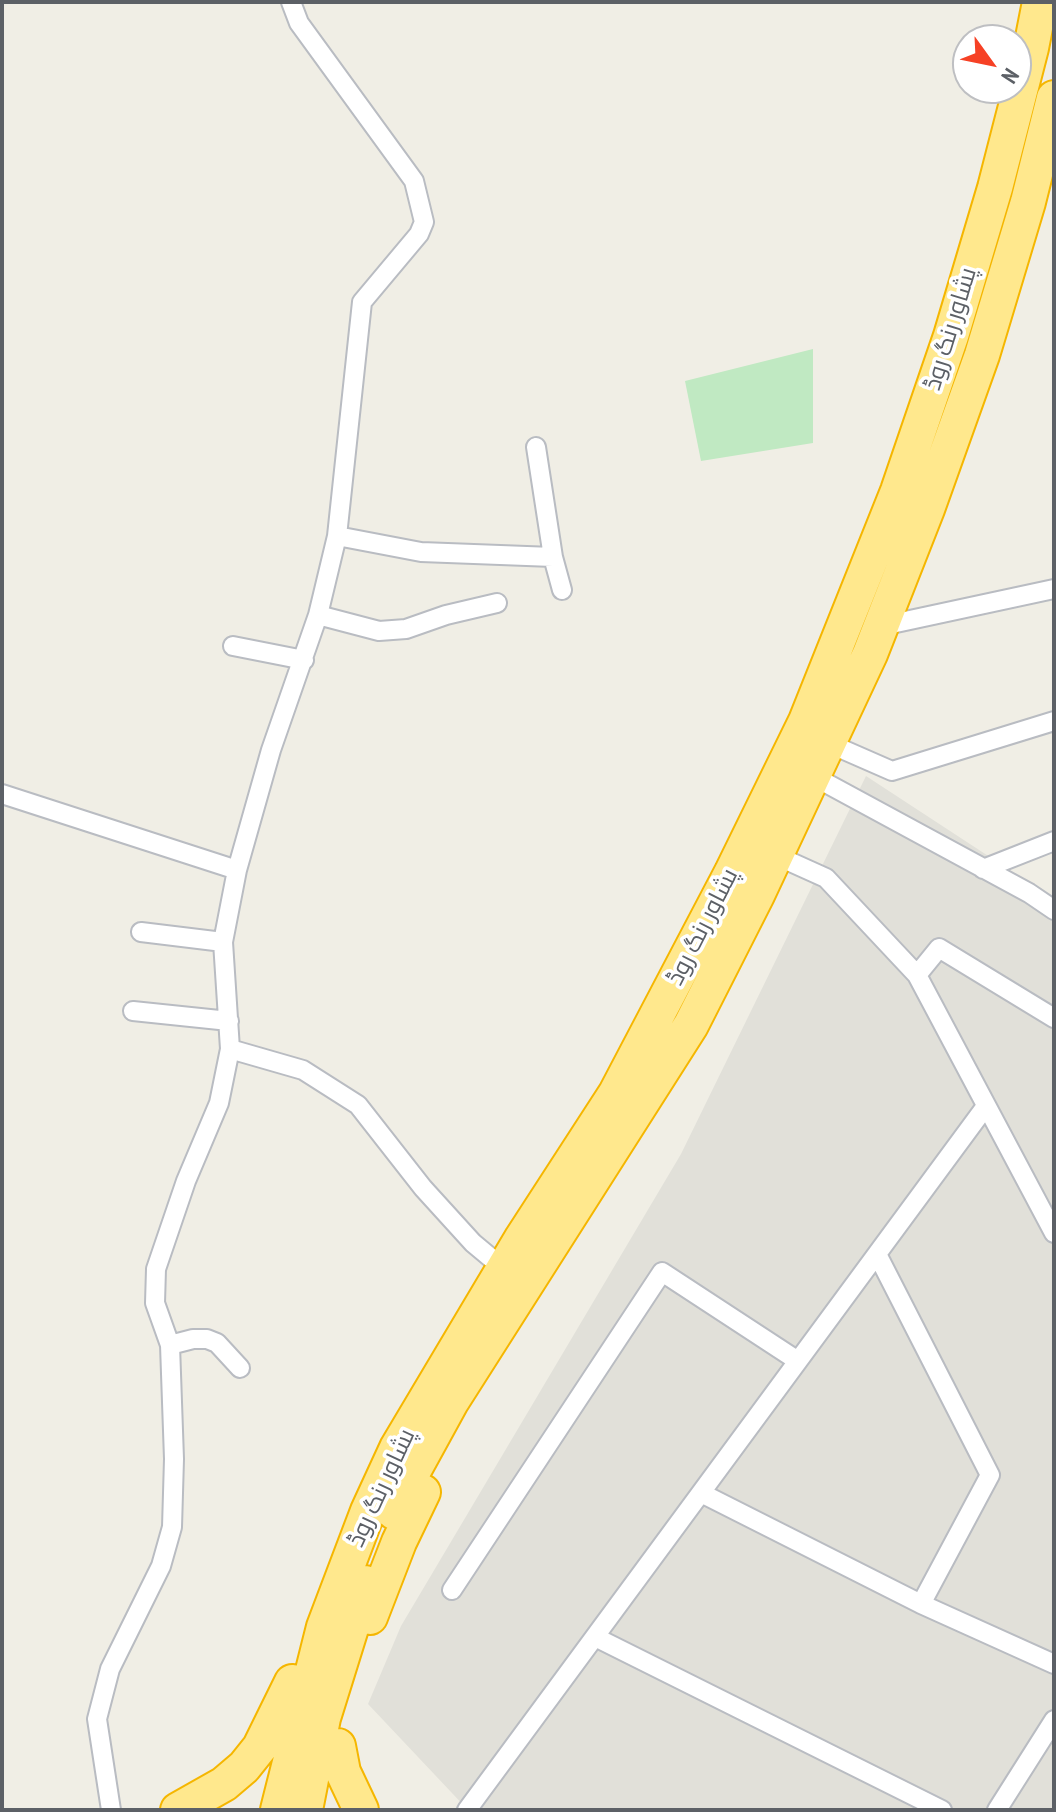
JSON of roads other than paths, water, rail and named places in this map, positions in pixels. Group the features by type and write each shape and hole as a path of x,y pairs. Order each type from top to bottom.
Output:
{"highway":[{"name":"پشاور رنگ روڈ","path":"278,1810 324,1627 368,1511 397,1448 442,1394 535,1243 732,872 806,721 898,491 951,336 995,188 1040,2"},
{"name":"پشاور رنگ روڈ","path":"535,1243 691,1025 813,776 882,626 982,355 1052,120"},
{"path":"257,1810 315,1598 345,1521 379,1447 418,1376 491,1258 535,1243 539,1285 513,1336 463,1415 399,1542 370,1617 351,1681 329,1810"},
{"name":"پشاور رنگ روڈ","path":"305,1810 323,1718 351,1622 377,1550 411,1475 442,1394"},
{"path":"178,1810 224,1784 244,1767 260,1747 292,1682"},
{"path":"338,1746 343,1772 361,1810"}],"street":[{"path":"111,1810 97,1719 110,1669 161,1566 172,1527 174,1459 170,1345 155,1303 156,1269 186,1181 219,1103 230,1049 223,942 237,870 271,750 318,615 337,536 362,302 419,234 424,222 414,181 299,23 291,2"},
{"path":"536,447 553,557 562,590"},
{"path":"337,536 421,552 553,557"},
{"path":"882,626 1054,589"},
{"path":"318,615 379,631 406,629 446,615 497,603"},
{"path":"233,646 304,660"},
{"path":"828,743 892,771 1054,721"},
{"path":"813,776 1054,910"},
{"path":"2,794 237,870"},
{"path":"983,869 1054,841"},
{"path":"775,855 826,878 917,975 1054,1233"},
{"path":"141,932 223,942"},
{"path":"917,975 939,948 1054,1018"},
{"path":"133,1011 229,1021"},
{"path":"230,1049 303,1070 358,1105 423,1188 473,1243 491,1258"},
{"path":"467,1810 986,1106"},
{"path":"877,1254 990,1475 921,1604"},
{"path":"452,1590 662,1272 798,1361"},
{"path":"170,1345 207,1339 217,1343 240,1368"},
{"path":"701,1493 921,1604 1054,1664"},
{"path":"595,1637 942,1810"},
{"path":"997,1810 1054,1720"}]}
